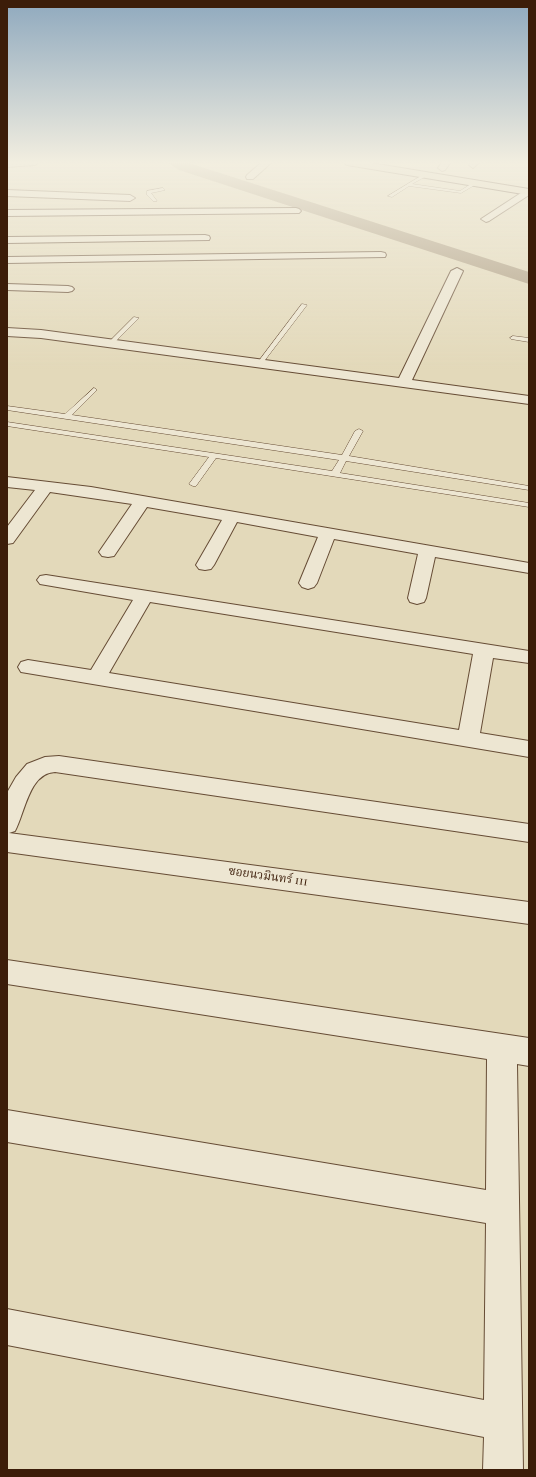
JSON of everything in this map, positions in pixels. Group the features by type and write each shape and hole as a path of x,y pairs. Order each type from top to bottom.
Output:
{"street":[{"path":"7,240 205,238"},
{"path":"7,260 381,255"},
{"path":"404,383 457,271"},
{"path":"7,287 68,289"},
{"path":"7,332 41,334 111,343 529,400"},
{"path":"7,482 46,486 142,501 529,568"},
{"path":"7,539 46,486"},
{"path":"108,552 142,501"},
{"path":"205,566 232,517"},
{"path":"308,583 328,534"},
{"path":"417,598 428,551"},
{"path":"46,580 529,657"},
{"path":"97,677 145,595"},
{"path":"468,739 484,650"},
{"path":"28,667 97,677 529,749"},
{"path":"7,824 24,782 32,772 43,765 58,764 529,833"},
{"name":"ซอยนวมินทร์ 111","path":"7,842 529,913"},
{"path":"7,972 515,1050 501,1209 503,1470"},
{"path":"7,1126 501,1209"},
{"path":"7,1327 502,1422"}],"lane":[{"path":"260,363 304,305"},
{"path":"111,343 136,318"},
{"path":"514,338 529,340"},
{"path":"67,416 94,390"},
{"path":"7,408 344,458 529,488"},
{"path":"7,424 529,505"},
{"path":"335,474 358,431"},
{"path":"193,484 214,455"}],"waterway":[{"path":"383,231 529,278"}]}
